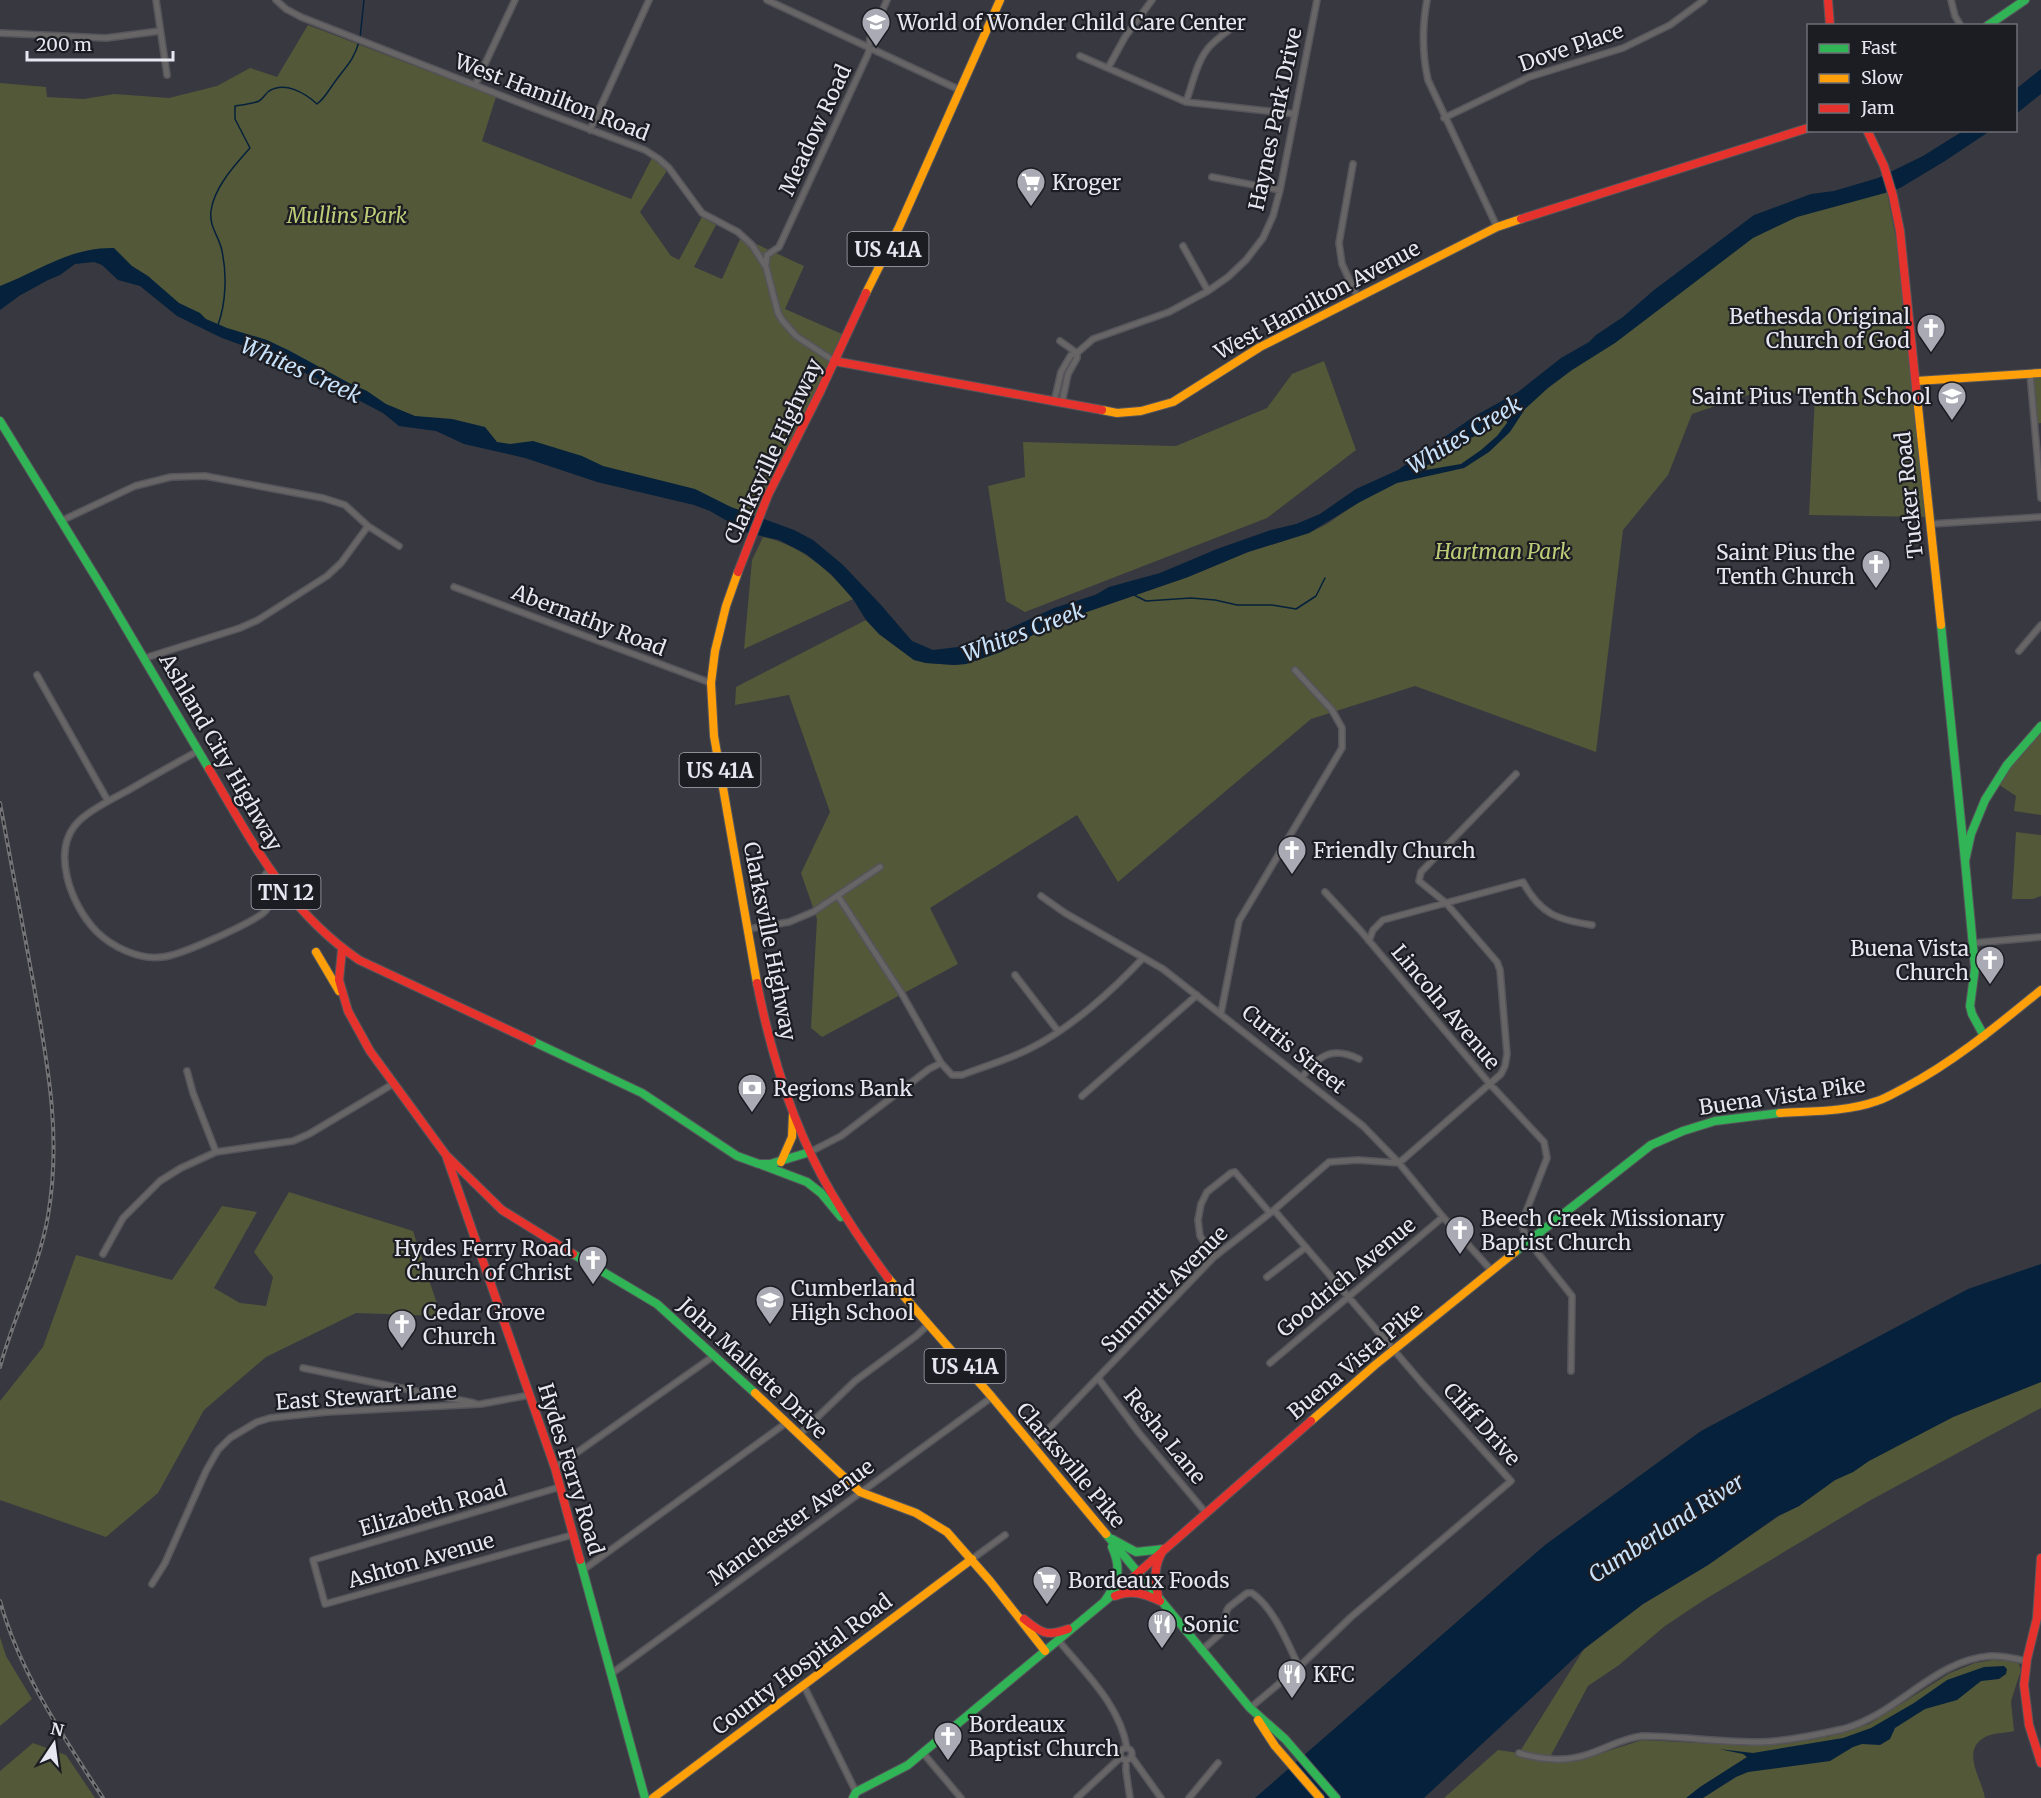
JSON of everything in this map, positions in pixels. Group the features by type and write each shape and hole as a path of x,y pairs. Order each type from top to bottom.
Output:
{"main road":[{"name":"Clarksville Highway","path":"810,1152 793,1111 770,1037 748,929 715,740 711,683 720,626 729,595 768,495 899,227 1000,0"},
{"path":"1828,0 1830,24"},
{"path":"1990,24 2025,0"},
{"name":"West Hamilton Avenue","path":"834,361 1117,413 1141,411 1173,402 1260,347 1497,227 1807,129"},
{"name":"Tucker Road","path":"1868,132 1884,166 1900,231 1965,861"},
{"path":"1916,381 2041,373"},
{"name":"Ashland City Highway","path":"0,421 146,658 269,870 313,924 342,950 359,960 642,1094 737,1156 759,1164 781,1162 810,1152"},
{"path":"1984,1036 1970,1006 1976,968 1965,861 1971,834 1984,800 2007,765 2041,726"},
{"path":"342,950 339,980 348,1011 393,1084 449,1158"},
{"path":"316,952 345,999"},
{"name":"Buena Vista Pike","path":"855,1795 908,1766 1059,1641 1395,1350 1491,1270 1651,1145 1678,1132 1737,1117 1836,1109 1872,1103 1921,1080 1984,1036 2041,990"},
{"path":"781,1162 792,1137 793,1111"},
{"name":"Clarksville Pike","path":"810,1152 831,1193 888,1278 992,1397 1250,1708 1275,1746 1320,1798"},
{"name":"John Mallette Drive","path":"449,1158 502,1210 657,1304 715,1355 860,1492 878,1501 913,1512 933,1522 952,1537 986,1575 1045,1651"},
{"name":"Hydes Ferry Road","path":"449,1158 555,1468 645,1798"},
{"path":"759,1164 772,1171 808,1183 855,1231"},
{"path":"1105,1535 1133,1552 1141,1554 1164,1549"},
{"path":"1104,1602 1115,1588 1119,1570 1115,1552 1105,1535"},
{"path":"1160,1601 1155,1582 1155,1566 1157,1558 1164,1549"},
{"path":"2041,1558 2037,1621 2027,1661 2024,1695 2026,1713 2041,1763"},
{"name":"County Hospital Road","path":"653,1798 972,1559"},
{"path":"957,1570 971,1570 986,1575"},
{"path":"1104,1602 1129,1591 1146,1594 1160,1601"},
{"name":"John Mallette Drive","path":"1017,1613 1046,1635 1076,1626"},
{"name":"Clarksville Pike","path":"1250,1708 1285,1738 1336,1798"}],"street":[{"path":"156,0 167,75"},
{"name":"West Hamilton Road","path":"276,0 296,15 645,150 659,159 669,168 702,213 738,232 752,245 766,267 778,313 782,320 796,336 834,361"},
{"path":"475,85 514,0"},
{"path":"590,130 649,0"},
{"path":"767,0 960,90"},
{"name":"Meadow Road","path":"766,267 767,255 779,248 868,54 870,39 887,0"},
{"path":"1108,68 1125,37 1152,0"},
{"name":"Haynes Park Drive","path":"1058,403 1059,379 1071,355 1093,339 1168,312 1208,291 1246,260 1263,238 1273,216 1280,190 1317,0"},
{"path":"1427,0 1423,34 1424,62 1430,87 1497,227"},
{"name":"Dove Place","path":"1444,118 1538,74 1623,48 1670,25 1704,0"},
{"path":"1950,0 1960,24"},
{"path":"1186,102 1198,64 1204,53 1238,24"},
{"path":"0,33 106,38 160,32"},
{"path":"1080,56 1186,102 1295,114"},
{"path":"1353,164 1339,243 1342,264 1357,296"},
{"path":"1212,177 1280,190"},
{"path":"1183,246 1208,291"},
{"path":"1058,403 1077,358 1077,352 1060,340"},
{"path":"2030,373 2041,498"},
{"path":"1059,379 1066,381"},
{"path":"63,520 135,486 171,477 205,477 323,498 345,505 368,526 399,546"},
{"path":"1930,524 2041,517"},
{"path":"146,658 258,620 327,576 341,562 368,526"},
{"name":"Abernathy Road","path":"454,587 711,683"},
{"path":"2019,651 2041,626"},
{"path":"1221,1013 1239,921 1342,748 1342,728 1332,710 1295,670"},
{"path":"37,675 108,801"},
{"path":"198,751 108,801 80,820 69,836 64,849 68,877 84,915 97,932 123,950 140,955 162,957 194,946 264,913 268,906 268,899 261,883 262,877 269,870"},
{"path":"1399,1163 1501,1074 1505,1066 1507,1054 1500,970 1491,953 1446,903 1419,881 1421,872 1516,774"},
{"path":"748,929 789,922 813,912 880,867"},
{"path":"1369,941 1373,930 1383,920 1523,882 1529,894 1551,915 1567,922 1592,925"},
{"name":"Lincoln Avenue","path":"1325,892 1489,1083 1544,1142 1547,1158 1522,1222 1529,1242"},
{"path":"838,896 902,994 941,1064 952,1075 962,1075 1031,1048 1058,1031 1121,981 1143,958"},
{"name":"Curtis Street","path":"1041,896 1065,913 1163,969 1363,1126 1399,1163 1443,1217 1491,1270"},
{"path":"1973,943 2041,937"},
{"path":"1015,975 1058,1031"},
{"path":"1082,1096 1197,995"},
{"path":"1302,1077 1319,1058 1329,1054 1348,1054 1359,1059"},
{"path":"810,1152 841,1136 929,1070 941,1064"},
{"path":"187,1071 194,1096 216,1152"},
{"path":"104,1254 123,1218 160,1181 181,1168 216,1152 293,1141 309,1134 393,1084"},
{"name":"Summitt Avenue","path":"1032,1446 1214,1257 1329,1162 1358,1160 1399,1163"},
{"name":"Cliff Drive","path":"1214,1257 1202,1240 1198,1220 1201,1204 1208,1192 1235,1172 1306,1247 1511,1481 1351,1617 1299,1667 1250,1708"},
{"name":"Goodrich Avenue","path":"1270,1363 1443,1217"},
{"path":"1529,1242 1572,1296 1571,1371"},
{"path":"1267,1277 1306,1247"},
{"path":"800,1434 855,1381 929,1324"},
{"path":"555,1468 715,1355"},
{"path":"303,1368 481,1404"},
{"name":"Resha Lane","path":"1098,1378 1139,1433 1206,1513"},
{"name":"East Stewart Lane","path":"152,1584 165,1563 206,1471 218,1450 244,1429 270,1418 481,1404 530,1395"},
{"name":"Manchester Avenue","path":"611,1674 992,1397"},
{"path":"583,1570 786,1423"},
{"name":"Elizabeth Road","path":"315,1560 560,1487"},
{"name":"Ashton Avenue","path":"315,1560 325,1604 572,1535"},
{"path":"972,1559 1005,1535"},
{"path":"1202,1651 1221,1633 1229,1607 1247,1593 1252,1593 1279,1625 1299,1667"},
{"path":"1059,1641 1109,1704 1121,1726 1126,1748 1131,1750 1131,1756 1161,1798"},
{"path":"1519,1753 1542,1759 1578,1757 1624,1739 1642,1736 1764,1742 1827,1732 1853,1726 1873,1717 1947,1670 1969,1660 1992,1656 2027,1661"},
{"path":"803,1684 855,1795"},
{"path":"1126,1748 1121,1751 1130,1798"},
{"path":"923,1753 961,1798"},
{"path":"1077,1798 1124,1759 1131,1756"},
{"path":"1189,1798 1218,1763"}],"green space":[{"name":"Mullins Park","path":"308,25 496,97 482,141 631,199 652,158 668,169 640,212 671,256 679,260 702,217 716,225 694,267 722,279 741,237 804,266 785,309 842,334 756,521 401,415 210,324 173,303 130,270 83,255 0,293 0,83 46,87 47,97 84,99 114,94 169,98 217,86 250,68 277,77"},
{"name":"Hartman Park","path":"1887,192 1901,264 1926,517 1809,515 1815,396 1766,389 1692,414 1668,475 1623,530 1596,752 1415,686 1311,719 1118,882 1077,815 930,908 958,964 822,1037 811,1028 817,919 801,873 830,812 789,695 735,705 736,687 866,620 879,634 914,660 926,663 966,664 1078,615 1188,577 1248,552 1309,533 1327,524 1687,276 1788,217"},
{"path":"1324,361 1356,450 1267,518 1025,612 1006,601 988,486 1025,477 1023,442 1176,446 1267,408 1292,374"},
{"path":"2030,373 2041,373 2041,423 2034,424"},
{"path":"763,537 802,552 834,578 853,599 744,649 752,560"},
{"path":"2041,726 2041,815 2014,811 2016,796 1995,782"},
{"path":"2016,832 2041,835 2041,896 2033,899 2012,899"},
{"path":"289,1192 413,1231 441,1316 356,1313 266,1357 204,1410 158,1493 106,1537 0,1500 0,1401 43,1347 76,1255 172,1280 222,1206 257,1212 214,1288 240,1303 266,1306 273,1277 254,1252"},
{"path":"2041,1382 2041,1408 1869,1501 1665,1626 1619,1665 1588,1686 1549,1759 1583,1759 1642,1740 1755,1746 1830,1736 1869,1724 1950,1673 1975,1663 1993,1660 2013,1661 2019,1664 2021,1670 2011,1701 2014,1731 1985,1737 1974,1750 1974,1766 1985,1798 1444,1798 1498,1750 1519,1753 1584,1649 1643,1604 1708,1565 1779,1516 1799,1506 1835,1480 1853,1472 1868,1461 1953,1417"},
{"path":"0,1637 6,1656 32,1699 0,1726"},
{"path":"33,1743 66,1755 95,1798 0,1798 0,1771"}],"water":[{"path":"2041,69 2041,94 2017,113 2017,88"},
{"name":"Whites Creek","path":"1961,132 1988,132 1900,188 1797,217 1753,238 1615,343 1548,388 1525,409 1510,432 1489,452 1464,468 1397,483 1309,533 1248,552 1188,577 1078,615 1050,626 1001,652 966,664 954,665 914,660 879,634 831,574 806,554 779,540 748,533 710,511 694,505 597,482 525,458 464,444 436,431 399,426 383,413 318,379 177,316 140,286 118,280 102,265 94,262 75,264 60,275 19,296 0,310 0,286 83,251 114,248 132,266 148,276 179,303 200,313 206,319 267,340 367,391 386,404 415,416 452,419 485,427 497,442 510,444 533,441 582,456 603,466 695,489 731,507 794,530 813,540 843,565 912,641 933,650 966,646 1054,608 1095,595 1109,587 1160,573 1217,549 1320,514 1356,489 1398,470 1473,417 1518,392 1561,358 1589,342 1623,317 1654,290 1754,215 1811,194 1834,191 1878,178 1923,156","holes":["1506,416 1507,423 1497,436 1461,464 1414,472 1416,468 1428,465 1461,442 1480,434"]},
{"name":"Cumberland River","path":"2041,1264 2041,1382 1953,1417 1869,1461 1835,1480 1799,1506 1778,1516 1708,1565 1643,1604 1584,1649 1424,1798 1255,1798 1545,1545 1701,1431 1968,1289"},
{"path":"2004,1666 2007,1669 2006,1674 1999,1679 1981,1681 1957,1700 1925,1709 1895,1728 1890,1739 1880,1745 1862,1744 1830,1761 1748,1772 1703,1798 1686,1798 1747,1757 1719,1749 1753,1753 1843,1738 1871,1728 1914,1703 1947,1680 1984,1667"}],"waterway":[{"path":"360,38 364,0"},
{"path":"218,325 224,298 225,269 221,246 211,222 211,211 216,193 250,148 235,119 235,106 259,101 269,91 282,87 301,92 317,104 348,64 359,42"},
{"path":"1134,595 1146,601 1191,598 1237,605 1272,605 1296,609 1316,596 1325,578"}],"railway":[{"path":"0,803 48,1069 54,1156 44,1235 0,1367"},
{"path":"0,1601 31,1679 103,1798"}],"traffic: fast":[{"path":"1990,24 2025,0"},
{"path":"0,421 103,589 209,769"},
{"path":"1941,625 1965,861"},
{"path":"1984,1036 1970,1006 1975,968 1965,861 1971,834 1985,800 2007,765 2041,726"},
{"path":"532,1041 642,1093 737,1156 759,1164 770,1164 810,1152"},
{"path":"1515,1252 1651,1145 1683,1131 1715,1121 1780,1113"},
{"path":"762,1165 807,1182 821,1193 841,1217"},
{"path":"573,1254 657,1304 755,1393"},
{"path":"1106,1534 1250,1708 1285,1739 1336,1798"},
{"path":"1112,1539 1136,1552 1164,1549"},
{"path":"1104,1602 1117,1576 1117,1562 1112,1547"},
{"path":"580,1560 645,1798"},
{"path":"853,1798 856,1792 908,1765 1122,1587"}],"traffic: slow":[{"path":"866,293 899,227 1000,0"},
{"path":"1102,410 1117,413 1141,411 1173,402 1260,347 1497,227 1521,219"},
{"path":"1916,381 2041,373"},
{"path":"1917,397 1941,625"},
{"path":"738,572 726,606 715,651 711,683 714,736 757,983"},
{"path":"316,952 339,991"},
{"path":"1780,1113 1841,1109 1865,1105 1888,1097 1959,1054 2041,990"},
{"path":"781,1162 792,1137 793,1114"},
{"path":"1311,1421 1375,1365 1515,1252"},
{"path":"888,1278 992,1397 1106,1534"},
{"path":"755,1393 860,1492 916,1513 947,1532 990,1581 1045,1651"},
{"path":"653,1798 972,1559"},
{"path":"1258,1720 1275,1746 1320,1798"}],"traffic: jam":[{"path":"1828,0 1830,24"},
{"path":"1521,219 1807,128"},
{"path":"1868,132 1884,166 1900,231 1917,397"},
{"path":"738,572 768,495 820,392 866,293"},
{"path":"834,361 1102,410"},
{"path":"209,769 273,873 291,897 333,940 359,960 532,1041"},
{"path":"342,950 339,980 348,1011 370,1051 446,1155 502,1210 573,1254"},
{"path":"757,983 777,1065 806,1144 838,1205 888,1278"},
{"path":"447,1158 555,1468 580,1560"},
{"path":"1122,1587 1311,1421"},
{"path":"1158,1596 1156,1572 1158,1560 1164,1549"},
{"path":"2041,1558 2037,1618 2027,1659 2024,1685 2029,1725 2041,1763"},
{"path":"1115,1596 1138,1593 1160,1601"},
{"path":"1024,1619 1044,1632 1055,1633 1068,1629"}],"place":[{"name":"World of Wonder Child Care Center","path":"876,48"},
{"name":"Kroger","path":"1031,208"},
{"name":"Bethesda Original Church of God","path":"1931,354"},
{"name":"Saint Pius Tenth School","path":"1952,422"},
{"name":"Saint Pius the Tenth Church","path":"1876,590"},
{"name":"Friendly Church","path":"1292,876"},
{"name":"Buena Vista Church","path":"1990,986"},
{"name":"Regions Bank","path":"752,1114"},
{"name":"Beech Creek Missionary Baptist Church","path":"1460,1256"},
{"name":"Hydes Ferry Road Church of Christ","path":"593,1286"},
{"name":"Cumberland High School","path":"770,1326"},
{"name":"Cedar Grove Church","path":"402,1350"},
{"name":"Bordeaux Foods","path":"1047,1606"},
{"name":"Sonic","path":"1162,1650"},
{"name":"KFC","path":"1292,1700"},
{"name":"Bordeaux Baptist Church","path":"948,1762"}]}
